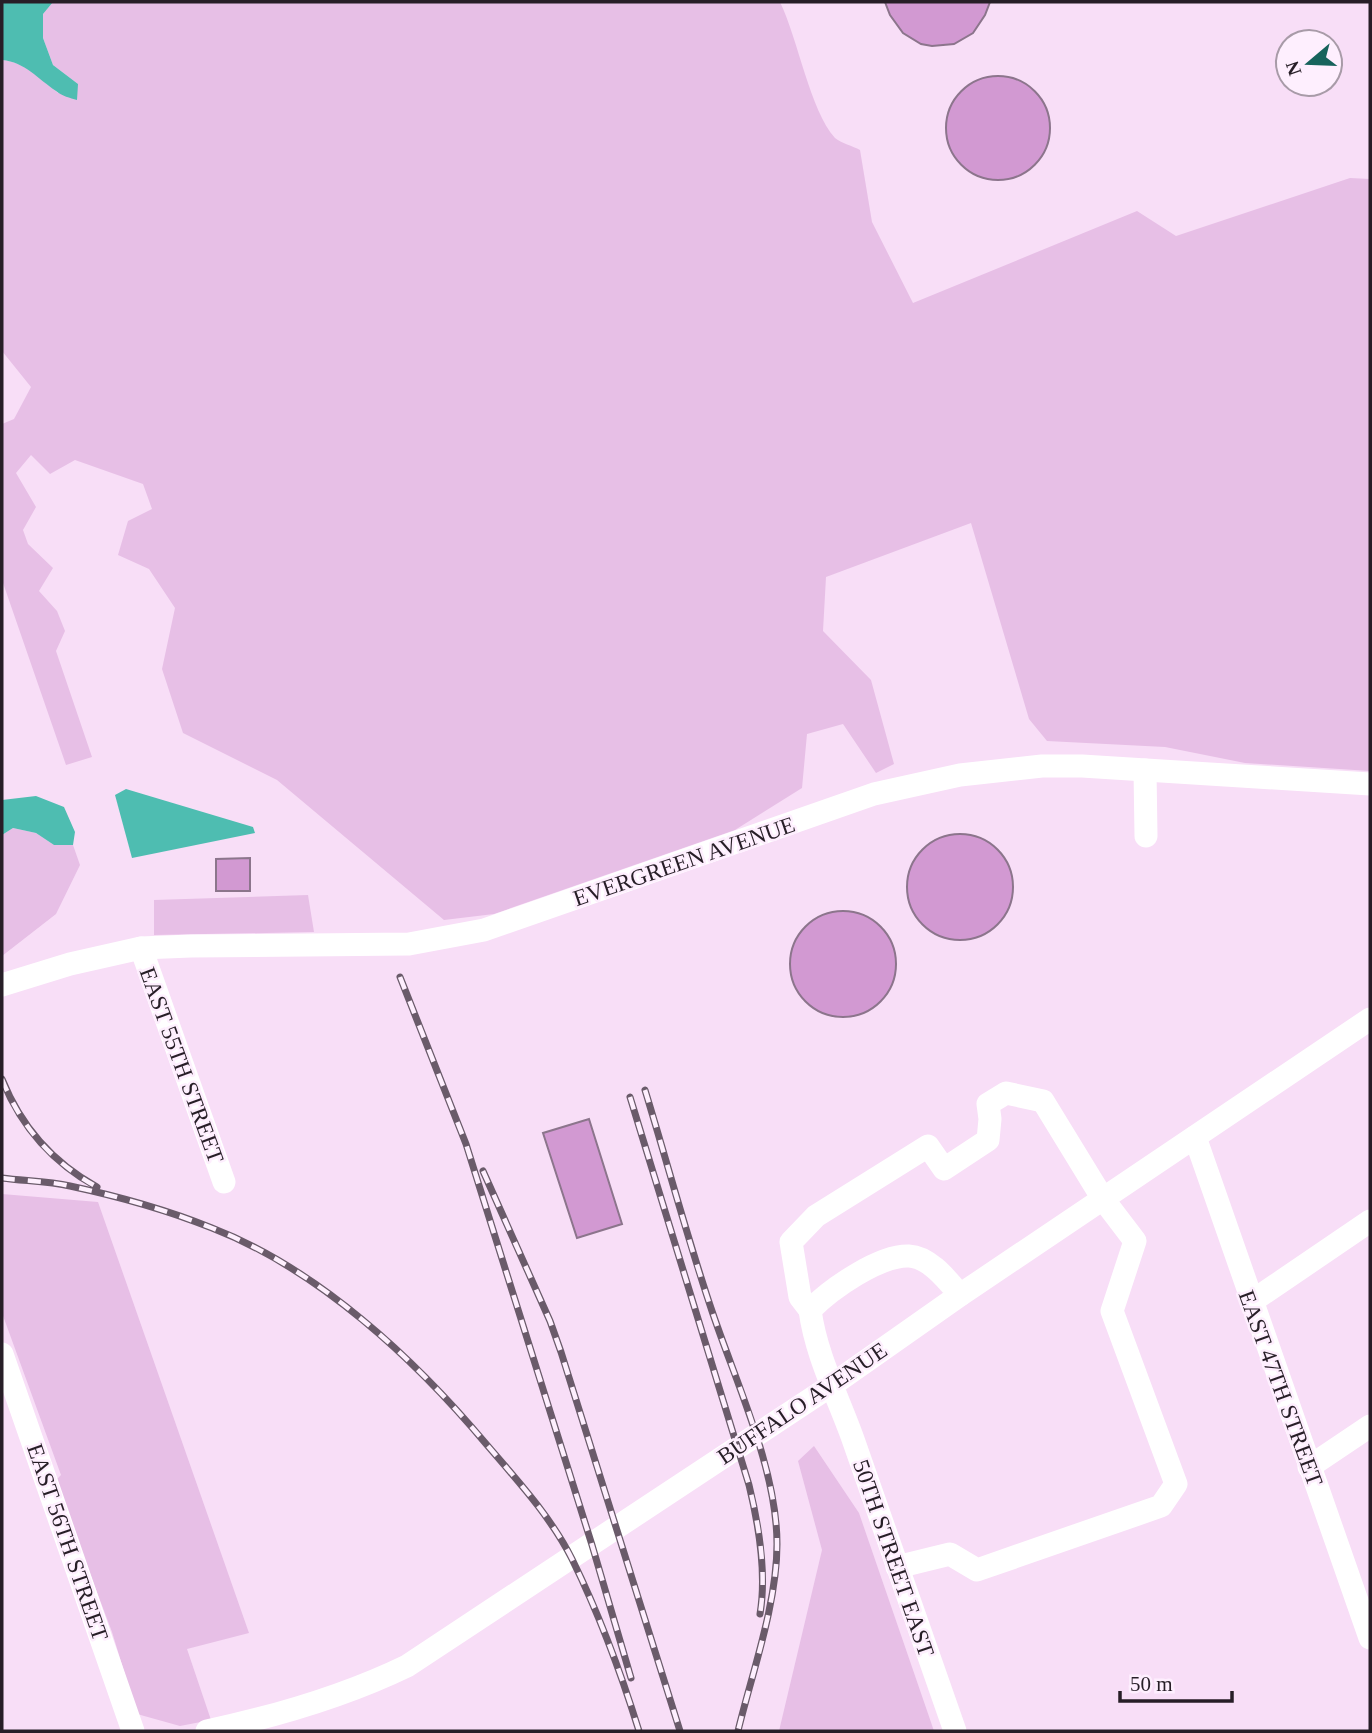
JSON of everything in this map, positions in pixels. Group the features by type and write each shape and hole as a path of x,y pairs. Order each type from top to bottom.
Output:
{"street":[{"name":"EVERGREEN AVENUE","path":"2,985 70,964 141,948 385,945 441,939 484,930 874,794 931,780 1042,766 1145,769 1370,784"},
{"path":"1145,769 1146,836"},
{"name":"EAST 55TH STREET","path":"141,948 223,1182"},
{"name":"BUFFALO AVENUE","path":"207,1731 257,1726 370,1684 407,1666 831,1385 1195,1137 1368,1029"},
{"name":"50TH STREET EAST","path":"956,1731 853,1439 831,1385 810,1310 800,1297 791,1242 816,1216 928,1146 944,1169 963,1158 988,1140 988,1104 1006,1093 1043,1101 1103,1199"},
{"name":"EAST 47TH STREET","path":"1195,1137 1370,1638"},
{"path":"897,1567 950,1554 977,1570 1161,1506 1176,1484 1112,1311 1135,1241 1103,1199"},
{"path":"1251,1302 1370,1221"},
{"path":"810,1310 824,1296 879,1262 911,1256 936,1268 960,1295"},
{"name":"EAST 56TH STREET","path":"2,1354 133,1731"},
{"path":"1310,1467 1370,1426"}],"shaded area":[{"path":"2,2 53,2 43,14 43,38 53,65 78,84 77,100 58,93 18,64 2,60"},
{"path":"53,2 780,2 811,92 826,126 835,138 860,150 872,222 913,303 1137,211 1176,236 1350,178 1370,179 1370,771 1245,763 1165,747 1047,741 1029,719 971,523 826,577 823,631 871,680 894,764 876,773 843,724 807,734 802,788 735,830 494,914 444,920 277,780 183,733 162,669 175,608 149,569 118,555 128,521 152,509 143,484 75,460 50,474 31,455 16,473 36,507 23,530 28,544 53,568 39,591 57,611 65,631 56,651 92,757 66,765 2,580 2,424 14,419 31,387 2,351 2,60 25,68 58,93 78,84 53,65 43,38 43,14"},
{"path":"126,789 253,827 255,833 132,858 115,795"},
{"path":"36,796 64,807 75,832 73,845 54,845 36,833 13,828 2,835 2,800"},
{"path":"13,828 36,833 54,845 73,845 80,865 56,914 2,956 2,835"},
{"path":"308,895 314,932 154,935 154,900"},
{"path":"2,1194 98,1202 249,1633 187,1649 211,1720 180,1726 137,1714 112,1632 55,1481 61,1475 2,1313"},
{"path":"814,1446 859,1513 934,1731 779,1731 822,1550 798,1461"}],"building":[{"path":"885,2 990,2 973,33 954,44 932,46 921,44 903,33 890,15"},
{"path":"998,76 1018,80 1041,99 1046,108 1050,128 1046,148 1027,171 1018,176 998,180 978,176 955,157 950,148 946,128 950,108 969,85 978,80"},
{"path":"960,834 980,838 997,850 1009,867 1013,887 1009,907 997,924 980,936 960,940 940,936 923,924 911,907 907,887 911,867 923,850 940,838"},
{"path":"250,858 250,891 216,891 216,859"},
{"path":"843,911 863,915 881,926 892,944 896,964 892,984 881,1002 863,1013 843,1017 823,1013 805,1002 794,984 790,964 794,944 805,926 823,915"},
{"path":"589,1119 622,1224 577,1238 543,1133"}],"railway":[{"path":"400,977 466,1144 631,1678"},
{"path":"2,1079 19,1113 40,1142 66,1166 97,1187"},
{"path":"645,1090 704,1286 763,1457 775,1516 777,1544 773,1590 738,1731"},
{"path":"630,1097 749,1485 761,1549 763,1582 760,1614"},
{"path":"483,1171 550,1321 561,1352 680,1731"},
{"path":"2,1178 88,1190 160,1209 212,1228 290,1267 327,1292 396,1349 459,1413 522,1485 564,1543 600,1622 639,1731"}]}
